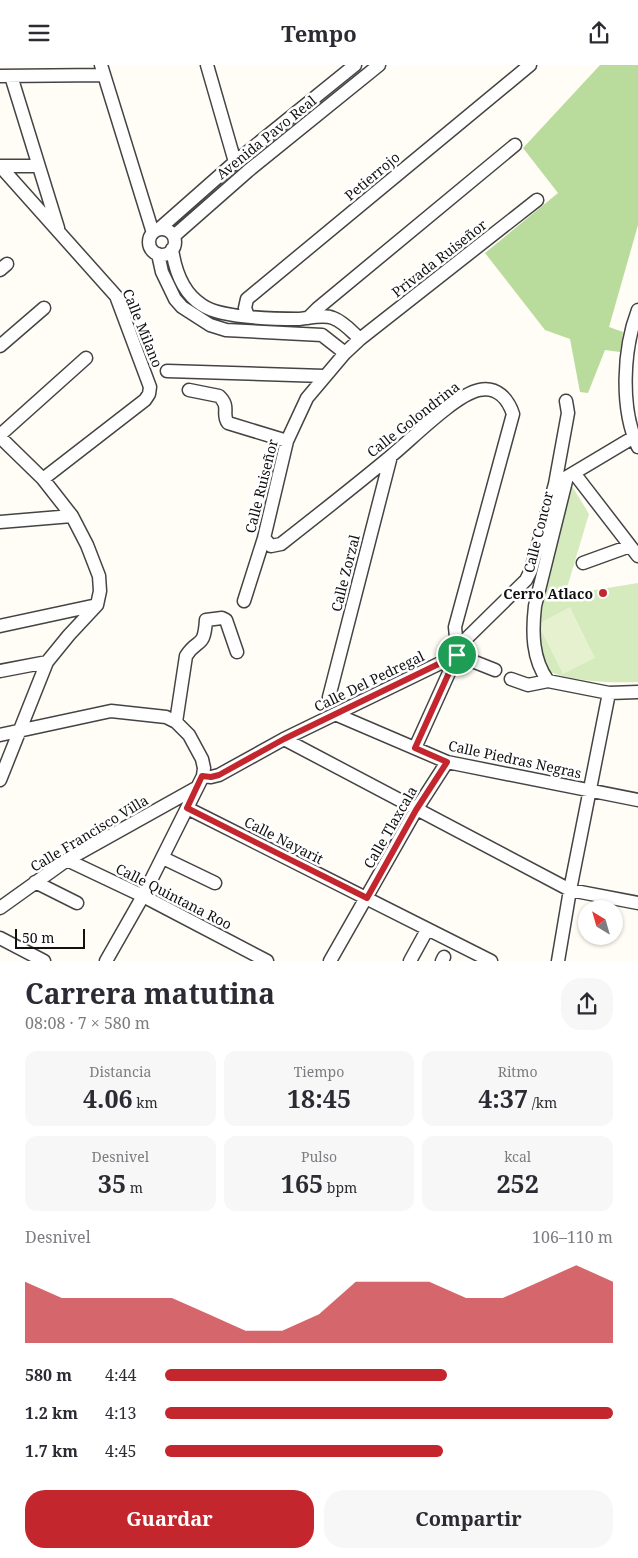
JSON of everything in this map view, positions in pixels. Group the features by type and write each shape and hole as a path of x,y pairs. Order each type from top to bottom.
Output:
{"street":[{"path":"207,65 235,162"},
{"name":"Avenida Pavo Real","path":"156,231 235,162 355,65"},
{"name":"Avenida Pavo Real","path":"174,236 248,171 379,65"},
{"name":"Petierrojo","path":"248,316 245,308 247,299 530,65"},
{"path":"5,76 102,70 156,231"},
{"name":"Calle Milano","path":"5,76 60,233"},
{"path":"308,318 326,301 515,145"},
{"path":"0,166 38,166"},
{"name":"Calle Milano","path":"0,166 116,296 150,387 149,394 145,400 43,479"},
{"name":"Privada Ruiseñor","path":"360,339 537,199"},
{"path":"156,231 168,230 174,236 172,249 174,262 183,284 201,305 213,311 248,316 331,317 342,323 360,339"},
{"path":"156,231 149,242 150,247 158,254 163,255 172,249"},
{"path":"158,254 162,272 175,299 182,307 210,325 226,330 322,335 345,353"},
{"path":"0,346 44,308"},
{"path":"555,484 636,442 634,421 627,405 626,367 631,333 638,310"},
{"name":"Calle Ruiseñor","path":"244,601 264,538 287,441 307,398 324,376 360,339"},
{"path":"0,780 47,663 69,635 97,605 100,591 99,576 87,545 72,516 43,479 0,436 86,358"},
{"path":"167,371 324,376"},
{"name":"Calle Golondrina","path":"264,538 271,546 281,544 391,456 462,396 481,389 499,393 510,405 513,414 455,627 458,641 457,655 415,748"},
{"path":"189,390 219,396 227,409 226,421 287,441"},
{"path":"458,641 466,639 529,575 555,484 568,413 566,401"},
{"name":"Calle Zorzal","path":"329,697 391,456"},
{"path":"571,475 634,551 583,563"},
{"name":"Calle Concor","path":"548,681 540,670 537,660 533,621 535,606 571,475"},
{"path":"2,520 72,516"},
{"path":"0,627 97,605"},
{"path":"176,722 186,656 189,651 203,641 206,621 226,619 237,652"},
{"path":"457,655 495,670"},
{"name":"Calle Del Pedregal","path":"202,776 211,777 219,775 335,713 457,655"},
{"path":"0,671 47,663"},
{"path":"510,679 528,685 548,681 608,693 638,692"},
{"path":"558,961 608,693"},
{"path":"0,735 111,711 166,717 176,722 189,735 196,746 204,768 202,776 163,859 106,961"},
{"name":"Calle Piedras Negras","path":"335,713 447,762 638,800"},
{"path":"284,739 570,890 638,903"},
{"name":"Calle Tlaxcala","path":"330,961 416,810 447,762"},
{"name":"Calle Francisco Villa","path":"0,908 67,861 196,788"},
{"name":"Calle Nayarit","path":"187,808 491,961"},
{"path":"163,859 214,883"},
{"name":"Calle Quintana Roo","path":"67,861 143,896 268,961"},
{"path":"35,882 77,903"},
{"path":"410,961 427,930"},
{"path":"0,938 44,961"}],"green space":[{"path":"600,65 638,65 638,225 609,327 623,332 620,352 605,350 588,393 580,392 570,339 545,330 485,253 558,193 523,148"},
{"path":"569,481 589,514 566,591 576,593 638,583 638,682 591,681 567,677 545,670 539,635 538,597"},
{"path":"570,607 595,658 563,674 538,624"}],"place":[{"name":"Cerro Atlaco","path":"603,593"}],"route":[{"path":"457,655 415,748 447,762 416,810 367,898 187,808 202,776 211,777 219,775 284,739 457,655"}]}
